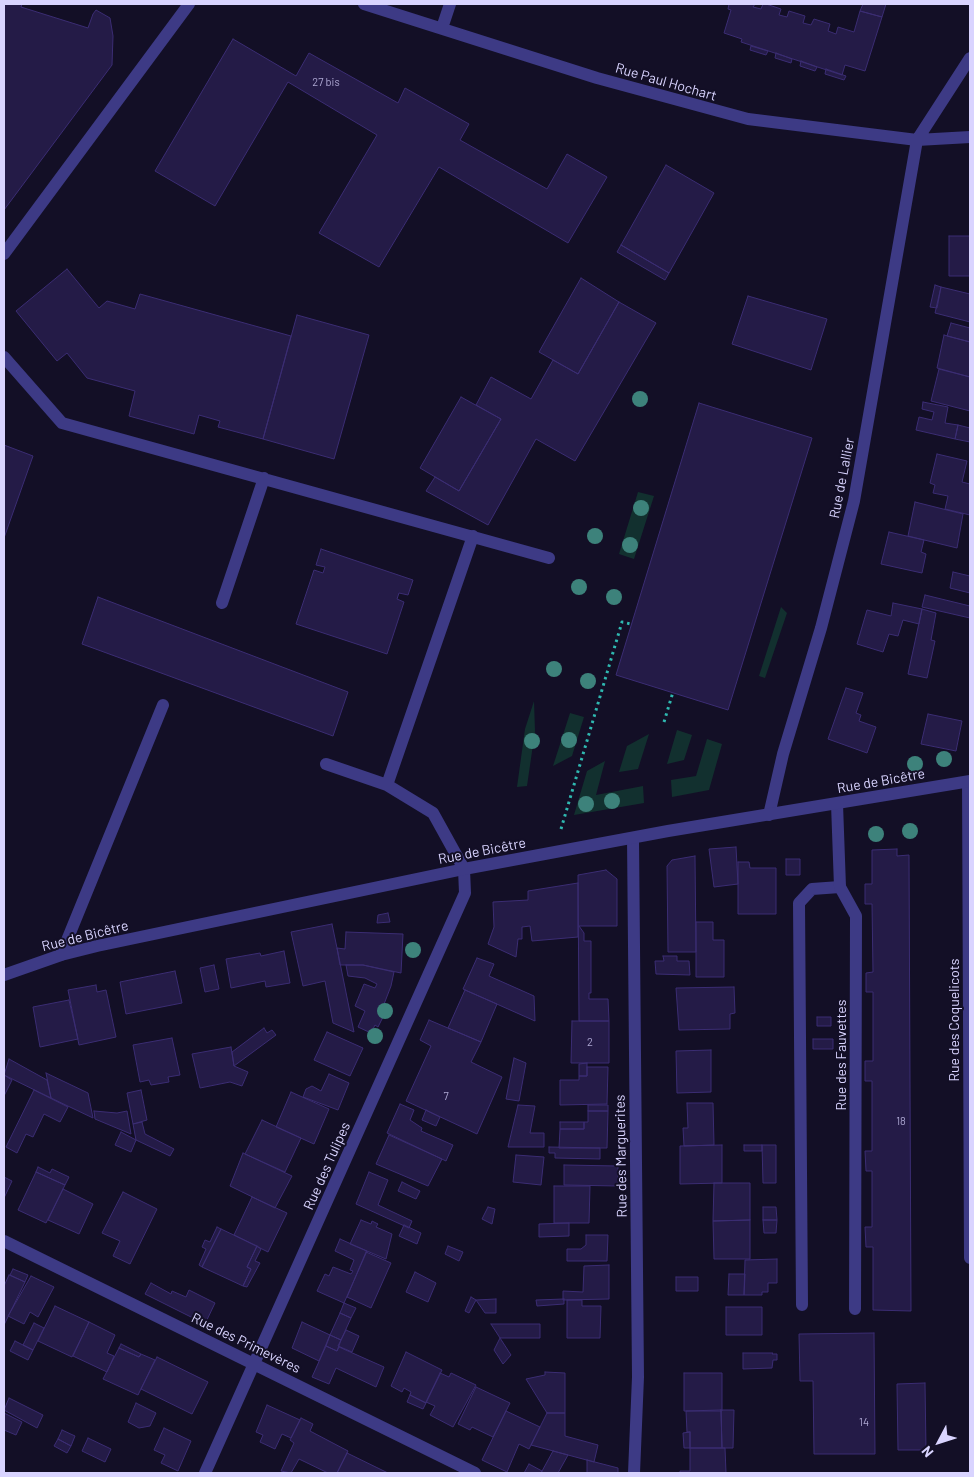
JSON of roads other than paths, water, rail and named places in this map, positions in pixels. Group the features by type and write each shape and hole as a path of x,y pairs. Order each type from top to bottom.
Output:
{"street":[{"path":"4,254 189,4"},
{"name":"Rue Paul Hochart","path":"364,4 669,99 748,119 917,140 970,137"},
{"path":"442,28 450,4"},
{"path":"917,140 970,58"},
{"name":"Rue de Lallier","path":"769,815 783,754 822,628 854,501 917,140"},
{"path":"4,357 62,423 549,558"},
{"path":"222,604 264,478"},
{"path":"387,785 473,536"},
{"path":"60,955 163,705"},
{"path":"326,764 387,785 433,813 464,869"},
{"name":"Rue de Bicêtre","path":"4,975 60,955 464,869 633,838 969,781"},
{"name":"Rue des Coquelicots","path":"969,781 970,1258"},
{"name":"Rue des Fauvettes","path":"837,804 840,887 856,916 856,1309"},
{"name":"Rue des Marguerites","path":"633,838 638,1377 634,1473"},
{"name":"Rue des Tulipes","path":"205,1473 465,893 464,869"},
{"path":"802,1305 798,903 812,888 840,887"},
{"name":"Rue des Primevères","path":"4,1240 474,1473"}]}
